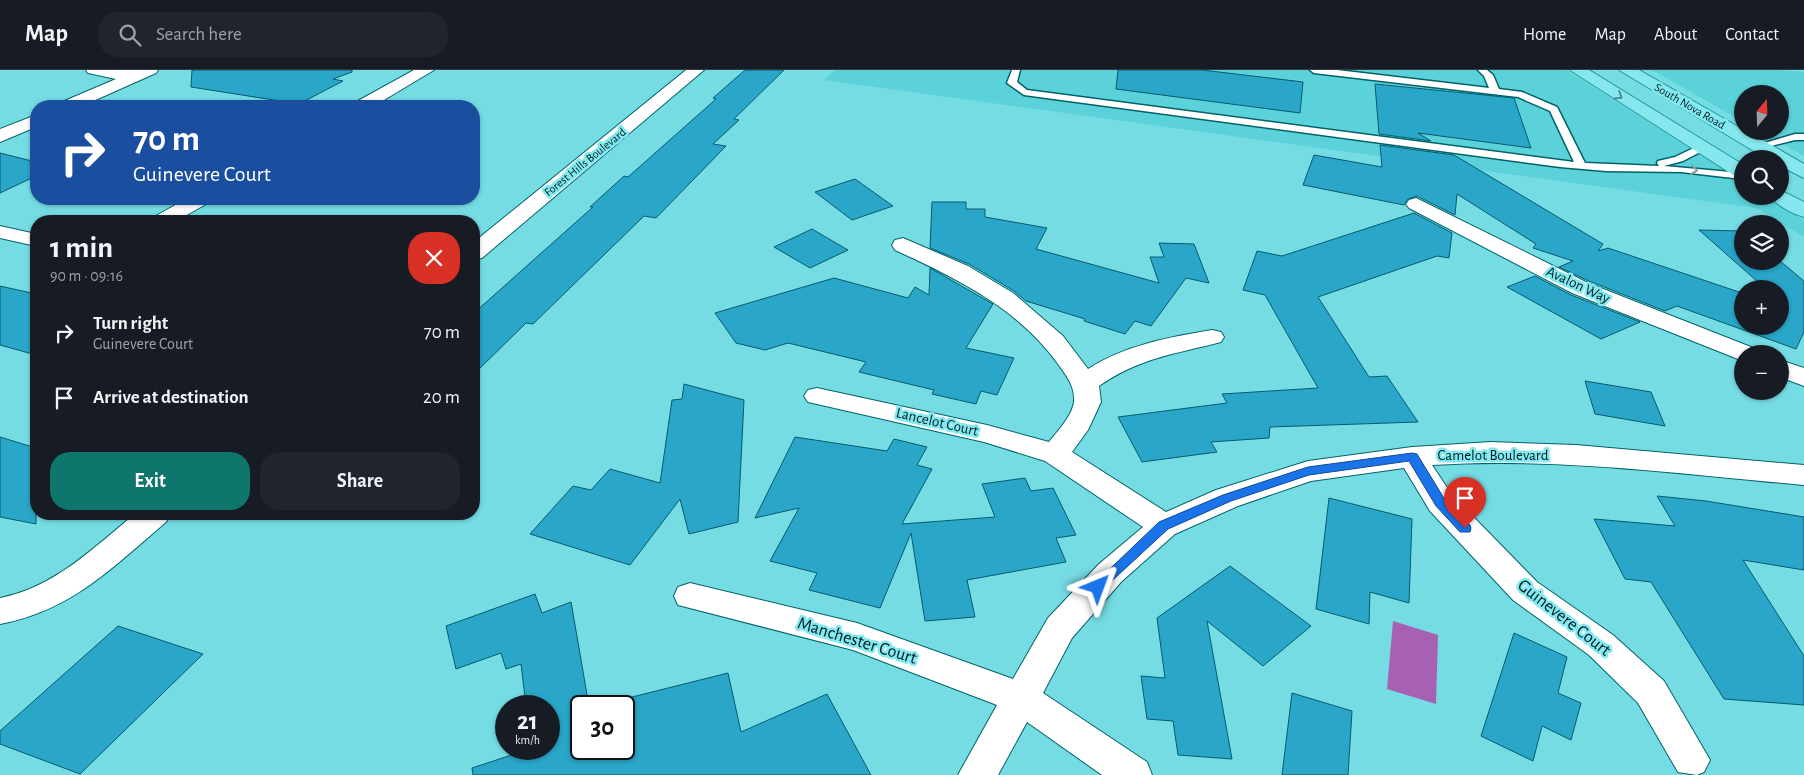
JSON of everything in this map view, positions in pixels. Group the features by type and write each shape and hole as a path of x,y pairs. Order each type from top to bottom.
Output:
{"main road":[{"name":"South Nova Road","path":"1578,70 1734,167"},
{"name":"South Nova Road","path":"1628,70 1734,128"},
{"name":"South Nova Road","path":"1751,140 1804,172"},
{"path":"1789,201 1804,210"}],"street":[{"path":"94,70 143,73"},
{"path":"373,100 426,70"},
{"name":"Forest Hills Boulevard","path":"480,248 696,70"},
{"path":"82,100 143,73"},
{"path":"0,136 30,123"},
{"name":"Avalon Way","path":"1416,204 1580,288 1734,349"},
{"path":"172,215 189,205"},
{"path":"0,232 30,239"},
{"path":"903,246 960,271 1005,298 1054,341 1085,383 1088,402 1074,430 1055,454"},
{"path":"1085,383 1108,366 1154,347 1212,337"},
{"path":"1789,372 1804,378"},
{"name":"Lancelot Court","path":"817,396 987,434 1055,454 1164,526"},
{"name":"Camelot Boulevard","path":"977,775 1060,628 1110,573 1164,526 1227,498 1308,471 1412,457 1491,452 1576,456 1804,476"},
{"name":"Guinevere Court","path":"1412,457 1441,503 1525,591 1601,646 1651,692 1691,760"},
{"path":"7,611 63,589 148,520"},
{"name":"Manchester Court","path":"690,596 857,637 1020,698"},
{"path":"1020,698 1133,775"}],"lane":[{"path":"1016,70 1012,83 1024,92 1581,166 1646,167 1734,175"},
{"path":"1314,70 1519,94 1536,100 1554,109 1581,166"},
{"path":"1482,70 1488,74 1495,92"},
{"path":"1789,129 1804,130"},
{"path":"1759,146 1794,137 1804,137"},
{"path":"1646,167 1679,159 1702,147"}],"shaded area":[{"path":"835,70 1566,70 1734,176 1734,205 824,80"},
{"path":"1652,70 1781,70 1804,72 1804,156 1776,140 1789,140 1789,85 1734,85 1734,116"},
{"path":"1734,205 1780,205 1804,220 1804,237 1789,228 1789,215 1768,215 1756,208"},
{"path":"1393,621 1438,635 1436,704 1387,689"}],"building":[{"path":"192,70 352,70 352,72 333,79 343,81 307,100 274,100 191,87"},
{"path":"745,70 784,70 734,119 739,120 713,144 726,146 656,218 644,216 533,324 526,323 480,368 480,308 593,207 590,207 624,176 628,177 716,99 713,98"},
{"path":"1118,70 1202,70 1303,82 1300,113 1116,89"},
{"path":"1375,84 1514,98 1531,148 1418,133 1431,141 1379,134"},
{"path":"1380,145 1454,155 1603,244 1598,251 1608,248 1734,290 1734,327 1677,306 1665,311 1559,267 1573,261 1533,248 1536,244 1457,194 1455,215 1417,196 1408,199 1404,205 1303,185 1314,155 1382,167"},
{"path":"0,153 30,160 30,179 0,193"},
{"path":"855,179 893,206 852,220 815,192"},
{"path":"932,202 966,202 966,209 985,209 985,217 1047,228 1036,249 1159,283 1150,257 1164,257 1159,243 1194,244 1209,283 1186,278 1151,326 1135,321 1125,334 1084,321 1085,319 1026,301 1014,291 969,264 930,248"},
{"path":"1414,213 1452,233 1449,258 1437,256 1318,297 1369,377 1387,376 1418,422 1270,427 1269,438 1211,442 1217,452 1142,462 1118,417 1227,403 1222,394 1318,388 1265,295 1243,290 1257,251 1282,256"},
{"path":"812,229 848,250 810,268 774,247"},
{"path":"1699,230 1734,231 1734,261"},
{"path":"930,268 993,304 966,348 1014,358 997,395 981,391 976,404 932,394 934,390 859,372 866,362 788,343 765,350 736,343 715,313 834,278 908,298 915,287 929,295"},
{"path":"1789,268 1804,281 1804,332 1796,349 1757,335 1789,335 1789,280 1756,280 1744,270"},
{"path":"1535,276 1571,295 1640,322 1601,339 1507,287"},
{"path":"0,286 30,293 30,353 0,345"},
{"path":"1585,381 1651,392 1665,426 1595,414"},
{"path":"684,384 744,400 738,522 689,534 680,499 630,565 530,534 573,486 591,490 610,469 660,483 672,400 682,399"},
{"path":"0,437 30,446 30,520 36,520 36,524 0,517"},
{"path":"795,437 887,451 894,439 927,447 917,465 932,469 902,524 995,517 982,484 1025,478 1031,491 1053,488 1076,535 1056,538 1066,562 967,580 975,617 925,621 911,533 880,608 809,590 817,573 770,561 799,508 755,518"},
{"path":"1657,496 1706,501 1804,517 1804,570 1743,560 1804,656 1804,705 1724,699 1651,582 1625,579 1594,519 1675,526"},
{"path":"1329,498 1412,519 1409,603 1370,592 1369,624 1316,609"},
{"path":"1230,566 1311,626 1263,666 1207,621 1232,759 1178,755 1173,721 1147,719 1141,676 1165,678 1157,618"},
{"path":"535,594 542,613 571,602 587,695 570,695 570,760 635,760 635,696 728,673 741,732 827,694 871,775 473,775 472,768 496,760 560,760 560,695 525,695 521,664 506,669 501,653 456,669 446,626"},
{"path":"118,626 203,654 80,774 0,744 0,731"},
{"path":"1514,633 1567,657 1558,693 1581,703 1571,740 1542,726 1533,761 1481,736"},
{"path":"1292,693 1352,711 1348,775 1282,775"}],"route":[{"path":"1098,587 1110,573 1164,526 1227,498 1308,471 1412,457 1441,503 1465,528"}]}
